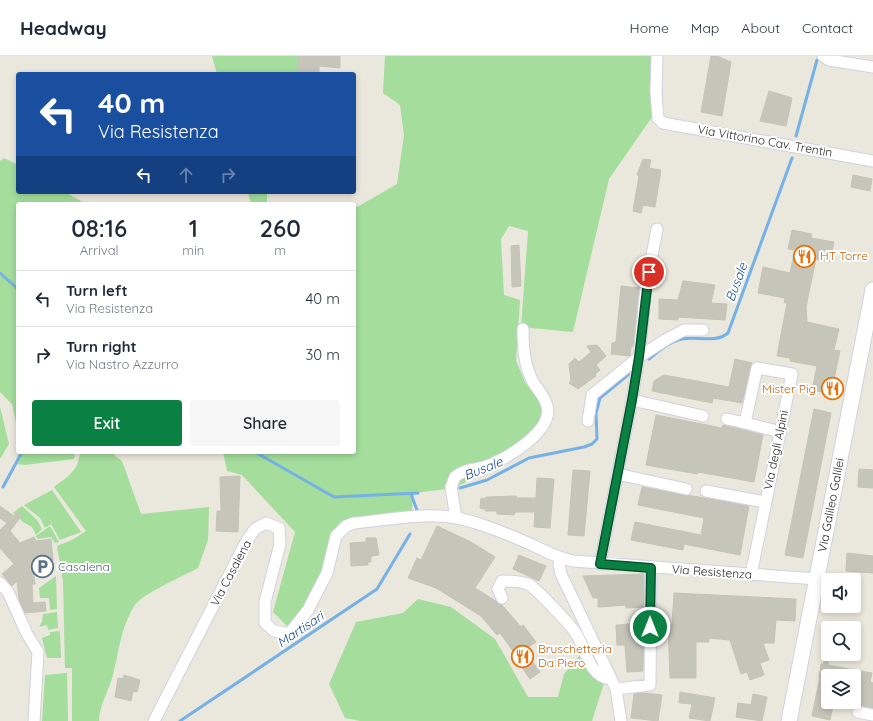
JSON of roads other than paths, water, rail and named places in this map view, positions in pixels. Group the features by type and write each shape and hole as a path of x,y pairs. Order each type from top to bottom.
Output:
{"main road":[{"name":"Via Galileo Galilei","path":"788,721 873,290"}],"street":[{"name":"Via Vittorino Cav. Trentin","path":"657,56 656,92 658,118 663,123 872,158"},
{"path":"823,56 828,60 873,67"},
{"path":"600,564 632,400 639,357 646,287 658,229"},
{"path":"456,518 451,487 453,479 458,474 496,462 522,446 546,423 548,413 546,403 530,375 524,347 523,329"},
{"path":"588,421 592,395 639,357 684,330 702,330"},
{"name":"Via degli Alpini","path":"745,423 757,368 792,374 751,575"},
{"path":"632,400 703,416"},
{"path":"727,419 781,432"},
{"path":"617,474 686,489"},
{"name":"Via degli Alpini","path":"706,491 765,502"},
{"name":"Via Resistenza","path":"336,536 346,526 354,523 413,517 456,518 526,542 560,558 600,564 817,579"},
{"name":"Via Casalena","path":"154,721 246,542 255,529 266,523 279,528 280,544 265,602 265,623 274,631 289,634 308,610 327,573 336,536"},
{"path":"560,558 559,564 561,574 613,684 621,721"},
{"path":"502,598 498,589 502,581 515,581 530,585 576,634 595,670 613,684 650,685 651,568"},
{"path":"0,583 8,592 27,634 38,652 38,673 34,721"},
{"path":"858,712 873,715"}],"waterway":[{"name":"Busale","path":"796,136 817,60"},
{"name":"Busale","path":"649,359 674,341 684,338 710,339 728,333 792,158"},
{"name":"Busale","path":"0,273 16,287"},
{"name":"Busale","path":"460,488 487,480 529,458 592,444 597,439 596,413 600,398 629,374"},
{"path":"3,487 21,454"},
{"name":"Busale","path":"259,454 334,497 418,493"},
{"path":"411,494 417,510"},
{"name":"Martisari","path":"180,721 377,589 410,534"}],"place":[{"name":"HT Torre","path":"804,256"},
{"name":"Mister Pig","path":"832,389"},
{"name":"Casalena","path":"43,567"},
{"name":"Bruschetteria Da Piero","path":"522,656"}]}
